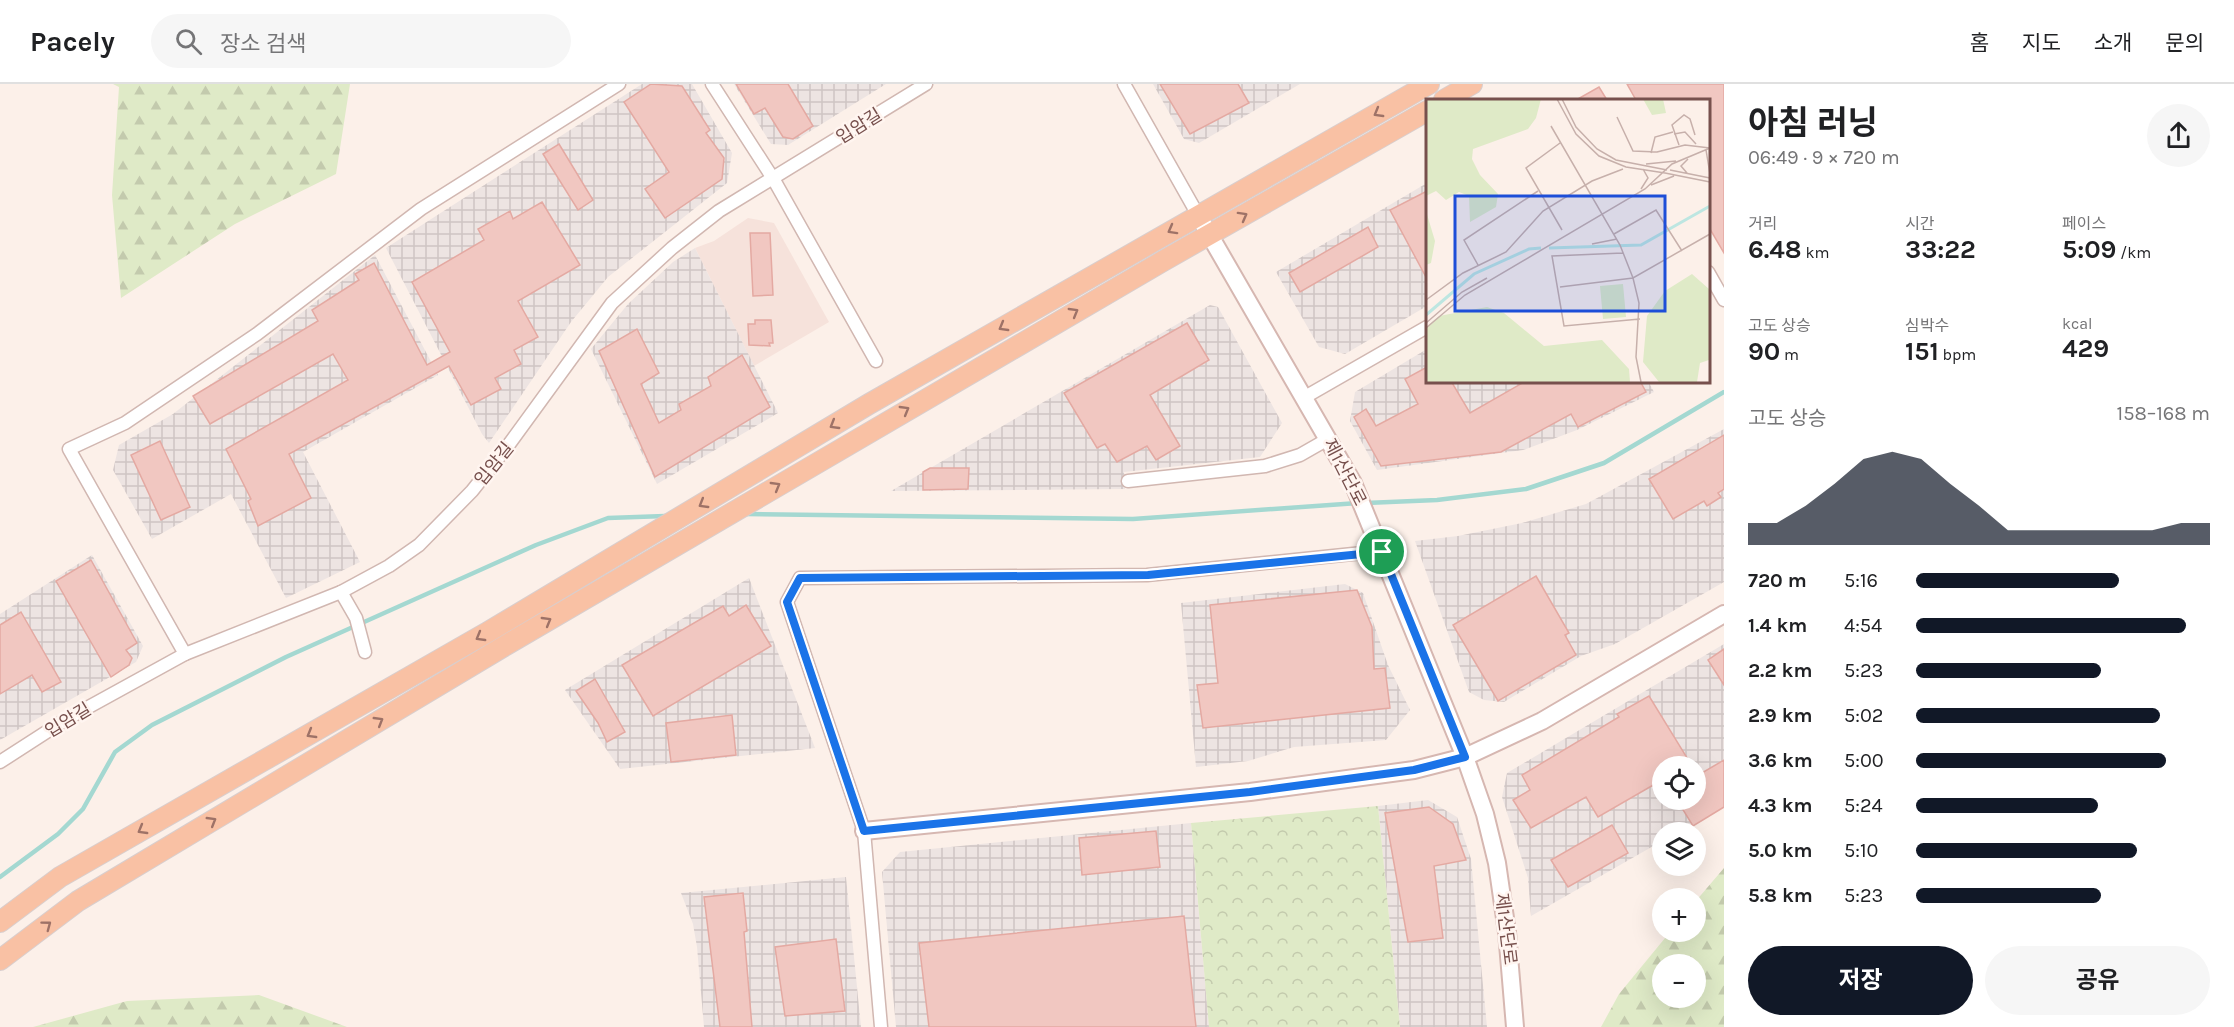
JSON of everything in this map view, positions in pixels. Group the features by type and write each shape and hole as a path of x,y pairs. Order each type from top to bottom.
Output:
{"main road":[{"path":"0,922 60,877 488,632 753,474 1198,215 1429,84"},
{"path":"1446,99 1472,84"},
{"path":"0,960 78,901 671,548 1210,234 1426,112"}],"street":[{"path":"185,654 69,449 125,423 256,334 421,209 619,84"},
{"path":"712,84 774,180 876,361"},
{"name":"입암길","path":"0,762 65,720 185,654 341,592 389,566 419,545 451,513 537,409 612,303 672,248 719,211 774,180 926,84"},
{"path":"1124,84 1198,215"},
{"name":"제1산단로","path":"1198,215 1353,483 1465,757 1485,814 1497,863 1508,932 1515,1027"},
{"path":"1709,275 1724,300"},
{"path":"1305,397 1426,328"},
{"path":"1128,481 1265,466 1300,455 1328,439"},
{"path":"881,1027 864,831 787,602 800,578 1148,575 1382,552"},
{"path":"341,592 358,625 365,651"},
{"path":"864,831 1250,792 1414,770 1465,757 1542,721 1724,614"}],"shaded area":[{"path":"642,84 692,84 732,153 727,183 608,277 571,322 489,443 482,434 386,248"},
{"path":"734,84 886,84 788,145 771,144"},
{"path":"1153,84 1300,84 1199,143 1184,139"},
{"path":"1426,184 1426,307 1345,354 1319,347 1276,272"},
{"path":"748,218 774,223 829,322 754,366 695,248 714,241"},
{"path":"695,248 778,413 657,484 591,349 628,304 673,262"},
{"path":"375,255 438,375 303,452 360,562 286,598 231,494 152,539 113,470 119,445 173,414"},
{"path":"1210,305 1218,307 1282,423 1260,457 1124,472 1125,489 891,491"},
{"path":"1426,350 1426,382 1649,382 1654,392 1577,430 1523,450 1377,470 1350,421 1355,392"},
{"path":"1724,429 1724,582 1615,644 1581,656 1504,702 1484,700 1469,692 1415,541 1458,536 1522,523 1586,504"},
{"path":"92,555 143,646 136,662 0,740 0,614"},
{"path":"749,578 815,748 620,769 565,690"},
{"path":"1345,584 1363,593 1388,665 1410,710 1386,740 1294,747 1248,761 1196,767 1181,603"},
{"path":"1724,644 1724,806 1695,822 1652,822 1652,847 1531,916 1528,878 1502,797 1507,773"},
{"path":"1428,800 1457,817 1471,859 1487,1027 1400,1027 1378,806"},
{"path":"1191,823 1209,1027 896,1027 882,872 900,852"},
{"path":"846,877 861,1027 704,1027 697,947 693,924 681,893"}],"green space":[{"path":"113,84 350,84 336,174 235,224 121,298 112,195 119,87"},
{"path":"1378,806 1400,1027 1209,1027 1191,823"},
{"path":"1724,868 1724,1027 1601,1027 1619,994 1662,942 1706,942 1706,889"},
{"path":"259,995 347,1027 33,1027 127,1001"}],"building":[{"path":"651,84 682,86 710,130 706,133 724,158 722,179 665,218 645,189 669,172 624,102"},
{"path":"736,84 788,84 813,126 793,139 783,137 765,108 754,114"},
{"path":"1160,84 1238,84 1249,103 1190,134"},
{"path":"1627,84 1724,84 1724,253 1709,227 1709,99 1635,99"},
{"path":"1599,87 1606,99 1578,99"},
{"path":"559,144 593,200 578,210 543,154"},
{"path":"1426,192 1426,277 1390,210"},
{"path":"542,202 580,265 518,301 538,337 514,350 521,364 495,378 501,389 471,405 449,366 289,454 311,498 258,526 248,501 251,499 226,449 348,380 333,354 210,424 193,396 318,321 312,310 359,280 355,274 374,263 427,365 450,352 412,282 484,240 478,229 510,211 513,219"},
{"path":"1368,227 1378,247 1300,292 1289,273"},
{"path":"750,233 770,233 773,295 753,296"},
{"path":"755,320 771,320 773,343 769,343 770,346 749,345 748,324 755,324"},
{"path":"1187,323 1209,360 1150,395 1180,446 1156,460 1147,446 1117,462 1105,444 1097,448 1064,393"},
{"path":"637,329 659,373 641,384 659,423 681,410 679,404 711,386 708,377 742,355 770,407 655,477 599,351"},
{"path":"1426,368 1426,382 1452,382 1470,413 1524,382 1641,382 1646,392 1578,427 1571,414 1501,452 1381,466 1354,417 1366,409 1376,426 1418,404 1405,379"},
{"path":"1724,435 1724,489 1718,493 1721,497 1707,506 1704,501 1673,519 1649,479"},
{"path":"160,441 190,507 161,520 131,455"},
{"path":"930,468 969,468 968,489 923,490 923,472"},
{"path":"91,560 137,643 126,650 132,658 129,665 111,677 56,581"},
{"path":"1536,576 1569,633 1565,635 1576,655 1498,701 1453,625"},
{"path":"1357,590 1372,627 1374,669 1385,668 1390,708 1203,728 1197,685 1218,683 1210,605"},
{"path":"746,605 771,646 653,716 622,665 723,606 729,616"},
{"path":"21,612 61,682 42,692 32,675 0,694 0,625"},
{"path":"1724,649 1724,685 1708,660"},
{"path":"595,679 625,732 607,742 598,723 576,691"},
{"path":"1649,696 1686,756 1652,756 1652,786 1598,817 1586,797 1531,828 1513,800 1530,790 1522,775 1619,717 1617,714"},
{"path":"732,715 736,755 671,762 666,723"},
{"path":"1724,760 1724,807 1700,822 1691,822 1683,810 1706,810 1706,771"},
{"path":"1429,807 1453,824 1466,860 1434,866 1443,938 1408,942 1385,813"},
{"path":"1612,825 1628,853 1568,887 1551,860"},
{"path":"1156,831 1160,867 1082,875 1079,838"},
{"path":"743,893 752,1027 720,1027 704,897"},
{"path":"1184,916 1196,1027 929,1027 919,943"},
{"path":"836,939 845,1011 785,1016 775,947"}],"waterway":[{"path":"1366,503 1437,500 1526,489 1604,463 1724,392"},
{"path":"746,514 1133,519 1358,503"},
{"path":"0,877 58,834 83,809 115,752 152,725 286,657 536,545 608,518 665,516"}],"route":[{"path":"1382,552 1465,757 1414,770 1250,792 864,831 787,602 800,578 1148,575 1382,552"}]}
